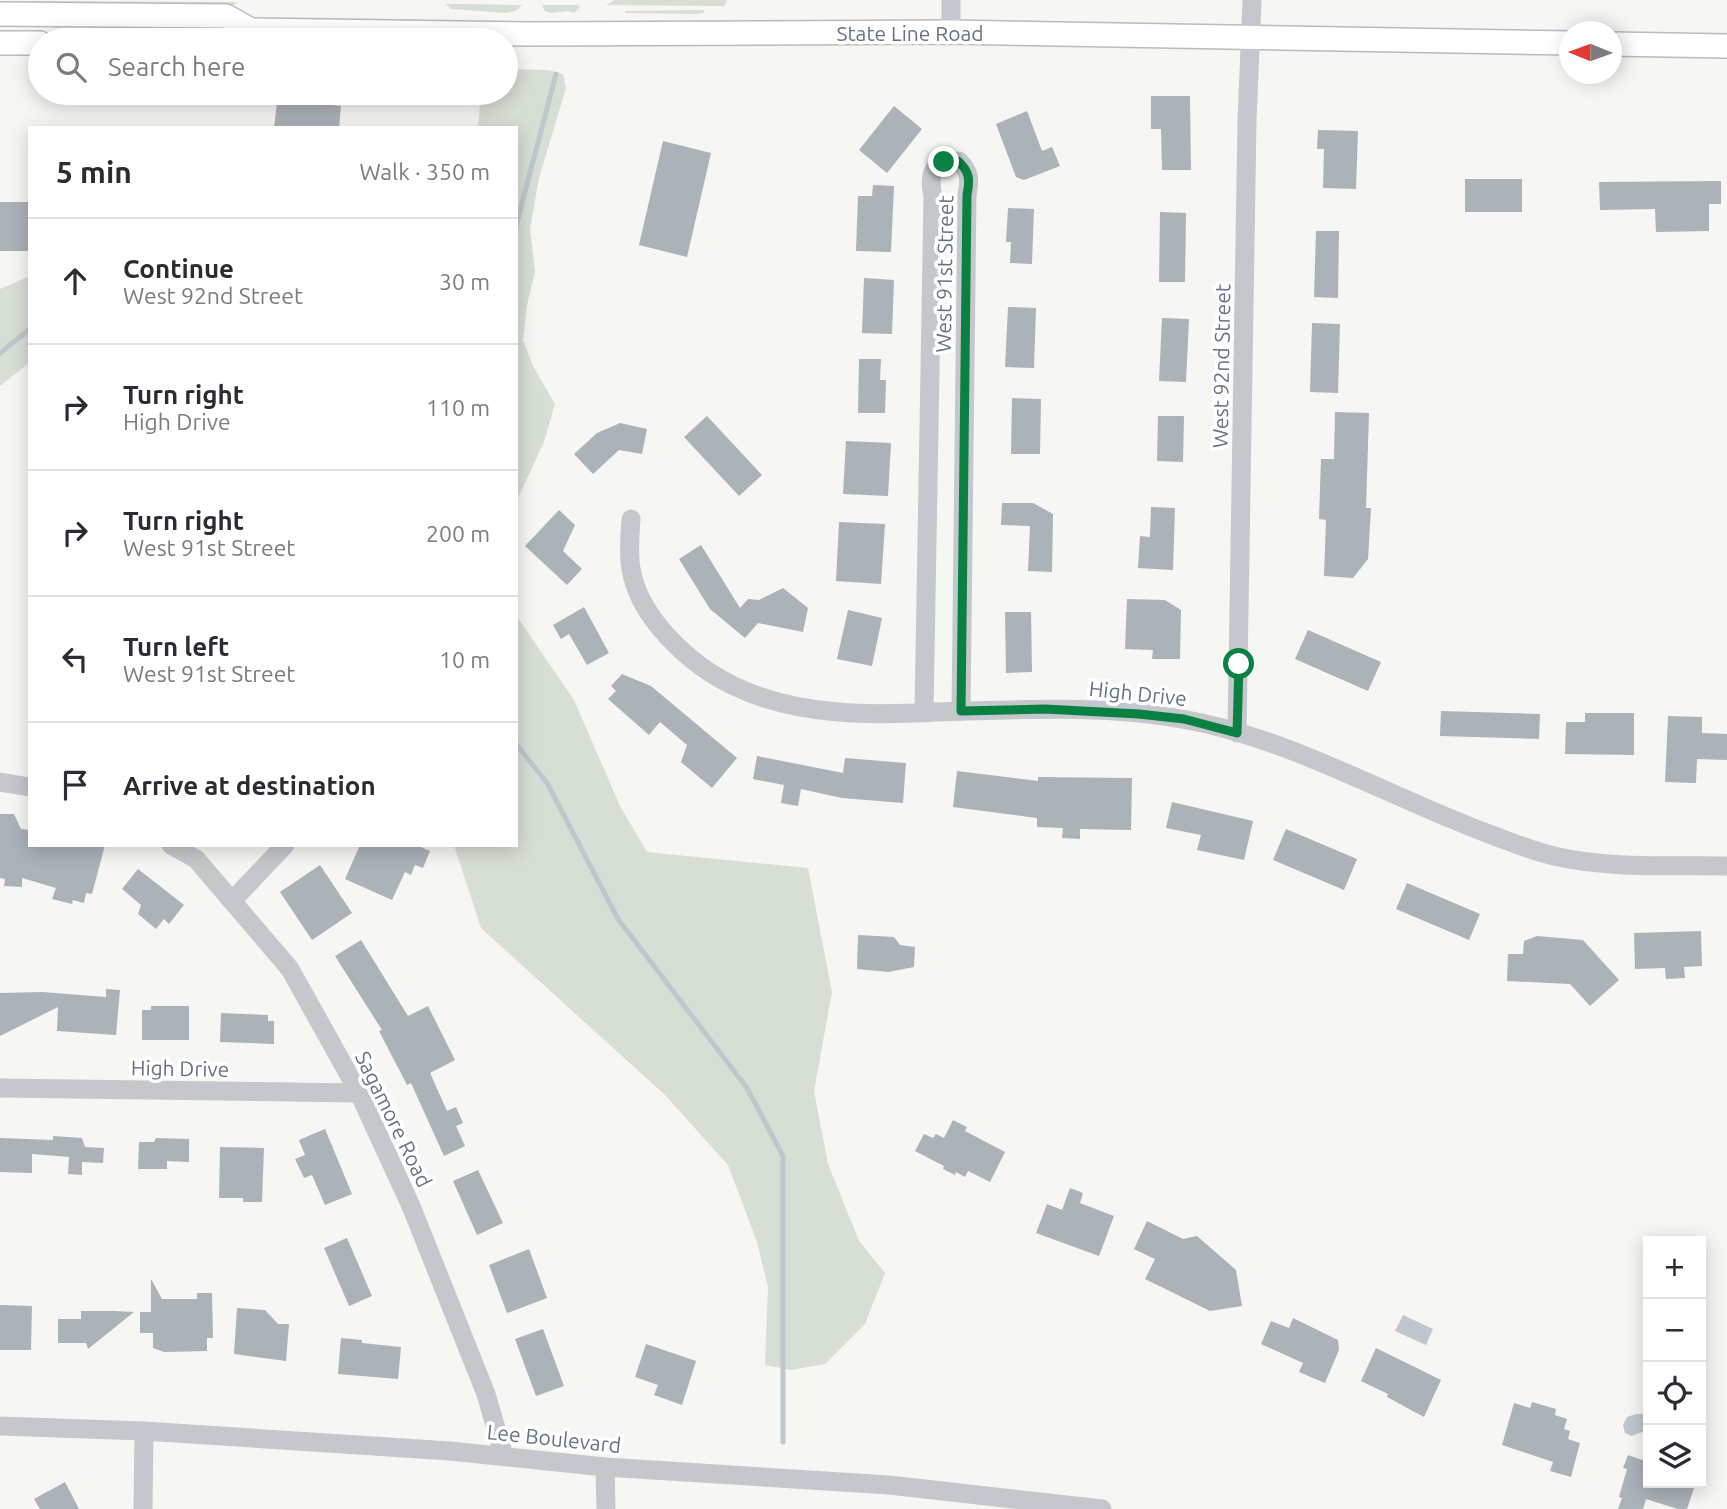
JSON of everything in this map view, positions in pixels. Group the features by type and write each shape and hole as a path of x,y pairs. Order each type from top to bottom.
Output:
{"main road":[{"name":"State Line Road","path":"0,14 226,16 247,28"},
{"name":"State Line Road","path":"518,34 951,32 1559,43"},
{"path":"0,43 28,43"},
{"path":"1622,44 1727,46"}],"street":[{"path":"951,0 951,32"},
{"name":"West 92nd Street","path":"1237,733 1247,121 1252,0"},
{"name":"West 91st Street","path":"924,713 933,197 930,182 932,171 944,162 958,161 967,169 970,181 967,195 961,711"},
{"name":"High Drive","path":"631,519 631,571 645,608 673,641 706,670 740,689 794,707 835,713 1045,709 1184,719 1278,745 1442,817 1557,857 1594,862 1727,866"},
{"path":"0,782 28,787"},
{"name":"Sagamore Road","path":"175,847 196,859 290,969 359,1093 411,1206 476,1369 504,1456"},
{"path":"232,901 283,847"},
{"name":"High Drive","path":"0,1088 359,1093"},
{"name":"Lee Boulevard","path":"0,1426 144,1432 504,1456 605,1466 885,1485 1059,1502 1102,1509"},
{"path":"143,1509 144,1432"},
{"path":"605,1466 606,1509"}],"shaded area":[{"path":"615,0 727,0 724,6 606,5"},
{"path":"24,2 238,3 230,6"},
{"path":"446,4 522,5 515,11 506,13 451,9"},
{"path":"542,5 580,7 574,13 553,13 545,11"},
{"path":"704,10 704,13 696,14 625,13 625,11"},
{"path":"518,69 548,70 563,74 566,88 539,178 530,229 535,272 527,305 523,340 533,366 555,404 544,442 518,498 518,126 478,126 480,105 518,105"},
{"path":"28,277 28,364 0,386 0,289"},
{"path":"518,618 574,700 620,806 647,852 808,868 832,992 814,1091 828,1164 859,1241 885,1273 865,1324 825,1364 791,1370 765,1365 768,1287 757,1242 728,1165 665,1095 481,928 455,847 518,847"},
{"path":"1403,1315 1433,1329 1426,1345 1395,1331"},
{"path":"1643,1414 1643,1432 1631,1436 1625,1433 1623,1425 1627,1417"}],"building":[{"path":"1151,96 1190,96 1191,170 1162,170 1161,129 1151,129"},
{"path":"277,105 341,106 339,126 274,126"},
{"path":"894,106 922,129 887,173 859,150"},
{"path":"1027,111 1042,151 1052,147 1060,166 1024,180 1016,177 996,124"},
{"path":"1318,130 1358,131 1356,189 1323,188 1324,149 1317,149"},
{"path":"663,141 711,153 687,257 639,245"},
{"path":"1465,179 1522,179 1522,212 1465,212"},
{"path":"1721,181 1721,204 1709,204 1709,231 1656,232 1655,209 1600,210 1599,182"},
{"path":"873,185 894,186 891,252 856,251 858,196 872,196"},
{"path":"0,202 28,202 28,251 0,251"},
{"path":"1008,208 1034,209 1032,264 1010,263 1011,242 1006,242"},
{"path":"1160,212 1186,213 1185,282 1159,282"},
{"path":"1316,231 1339,231 1338,298 1314,297"},
{"path":"864,278 894,280 892,334 862,333"},
{"path":"1008,307 1036,308 1034,368 1005,367"},
{"path":"1162,318 1189,319 1186,382 1159,381"},
{"path":"1312,323 1340,324 1338,393 1310,392"},
{"path":"859,359 881,359 880,380 886,380 885,413 858,413"},
{"path":"1012,398 1041,399 1040,454 1011,454"},
{"path":"1335,412 1369,413 1366,508 1371,508 1368,559 1353,578 1324,576 1326,520 1319,519 1321,459 1334,459"},
{"path":"707,416 762,475 739,496 684,437"},
{"path":"1158,416 1184,416 1183,462 1157,461"},
{"path":"620,423 647,429 642,454 619,450 593,474 574,454 597,433"},
{"path":"846,441 891,443 888,496 843,494"},
{"path":"1002,503 1033,503 1053,514 1052,572 1028,571 1030,526 1001,525"},
{"path":"1151,507 1175,508 1173,570 1138,568 1140,536 1150,537"},
{"path":"559,510 575,525 563,551 582,569 567,585 525,546"},
{"path":"839,522 885,524 881,584 836,581"},
{"path":"701,545 740,608 748,599 759,600 783,588 808,608 803,632 758,623 745,638 710,609 679,559"},
{"path":"1127,599 1165,600 1181,610 1180,659 1152,659 1153,650 1125,649"},
{"path":"584,607 609,653 587,665 569,634 561,639 553,625"},
{"path":"848,610 882,618 872,666 837,659"},
{"path":"1005,612 1031,612 1032,672 1006,673"},
{"path":"1308,630 1381,662 1368,691 1295,659"},
{"path":"622,674 651,686 737,758 712,788 681,762 687,745 660,722 649,735 608,699 616,691 611,686"},
{"path":"1441,711 1540,714 1539,739 1440,736"},
{"path":"1585,713 1634,713 1634,755 1565,754 1566,722 1585,722"},
{"path":"1668,716 1702,717 1702,733 1727,734 1727,760 1697,759 1696,783 1665,782"},
{"path":"757,756 843,773 845,758 906,763 903,803 842,798 801,789 798,806 781,803 784,785 753,779"},
{"path":"957,771 1038,781 1038,777 1132,778 1131,830 1080,829 1080,839 1062,838 1063,828 1037,827 1037,818 953,807"},
{"path":"1172,802 1253,821 1244,860 1197,850 1201,835 1166,828"},
{"path":"0,814 14,814 21,829 28,830 28,847 104,847 92,894 86,893 84,903 73,900 72,904 52,899 56,888 22,878 22,887 4,886 5,879 0,878"},
{"path":"1286,829 1357,859 1344,890 1273,860"},
{"path":"359,847 421,847 430,851 423,868 415,865 411,875 405,872 392,900 345,879"},
{"path":"320,865 352,913 312,940 280,892"},
{"path":"138,869 184,905 169,924 164,919 156,929 138,914 141,905 122,889"},
{"path":"1407,883 1480,914 1469,940 1396,909"},
{"path":"1701,931 1702,966 1684,967 1685,978 1666,979 1665,968 1635,969 1634,933"},
{"path":"858,935 894,937 900,945 915,947 914,967 888,972 857,969"},
{"path":"1537,936 1583,940 1619,980 1590,1006 1570,984 1507,981 1508,954 1523,954 1524,941"},
{"path":"361,940 408,1016 428,1006 455,1060 430,1073 447,1111 456,1107 463,1123 456,1126 465,1146 444,1156 411,1083 407,1085 379,1031 382,1030 335,956"},
{"path":"106,989 120,990 116,1035 57,1031 58,1007 0,1036 0,993 42,992 106,997"},
{"path":"151,1006 189,1006 189,1040 142,1040 142,1010 151,1010"},
{"path":"221,1013 268,1015 268,1021 274,1021 274,1044 220,1042"},
{"path":"953,1120 967,1127 965,1131 1005,1152 990,1182 968,1171 965,1177 956,1172 955,1175 915,1151 924,1134 933,1138 936,1134 944,1138"},
{"path":"325,1129 352,1194 325,1205 312,1175 304,1178 295,1159 305,1155 299,1140"},
{"path":"53,1136 82,1138 85,1147 104,1148 103,1163 82,1162 82,1175 68,1174 69,1157 32,1154 32,1173 0,1172 0,1138 53,1140"},
{"path":"156,1138 189,1139 189,1162 167,1161 167,1169 138,1169 139,1142 154,1142"},
{"path":"220,1147 264,1148 262,1202 243,1202 243,1198 219,1198"},
{"path":"478,1170 503,1223 477,1235 453,1181"},
{"path":"1070,1188 1083,1193 1080,1203 1114,1216 1099,1256 1036,1233 1047,1204 1062,1210"},
{"path":"1147,1221 1183,1239 1197,1236 1236,1270 1242,1306 1210,1311 1145,1279 1155,1259 1134,1249"},
{"path":"347,1238 372,1296 349,1306 324,1248"},
{"path":"529,1249 547,1298 507,1313 489,1265"},
{"path":"151,1279 162,1299 197,1299 197,1293 212,1293 213,1338 207,1338 207,1351 164,1352 153,1348 153,1333 140,1333 140,1312 151,1312"},
{"path":"0,1305 32,1306 31,1350 0,1350"},
{"path":"237,1308 265,1310 278,1324 289,1324 286,1361 234,1354"},
{"path":"81,1311 134,1312 88,1349 86,1343 58,1343 58,1319 81,1319"},
{"path":"1293,1318 1338,1340 1339,1350 1325,1383 1299,1372 1303,1363 1261,1344 1271,1321 1289,1328"},
{"path":"543,1329 564,1386 536,1396 515,1339"},
{"path":"341,1338 401,1347 398,1379 338,1374"},
{"path":"646,1344 696,1361 682,1405 654,1395 658,1385 635,1377"},
{"path":"1376,1348 1441,1380 1424,1417 1387,1397 1388,1394 1361,1381"},
{"path":"1532,1402 1556,1409 1555,1415 1567,1419 1564,1429 1570,1431 1568,1439 1580,1443 1571,1477 1550,1471 1553,1462 1502,1445 1514,1403 1530,1408"},
{"path":"1628,1455 1643,1460 1643,1488 1694,1488 1687,1509 1678,1509 1646,1499 1643,1509 1618,1509 1627,1469 1623,1468"},
{"path":"65,1482 79,1509 40,1509 34,1499"}],"waterway":[{"path":"518,218 556,74"},
{"path":"0,353 28,331"},
{"path":"518,747 547,783 618,919 747,1088 783,1156 783,1442"}],"route":[{"path":"944,162 958,161 967,169 970,181 967,195 961,711 1045,709 1139,714 1184,719 1237,733 1239,664"}]}
